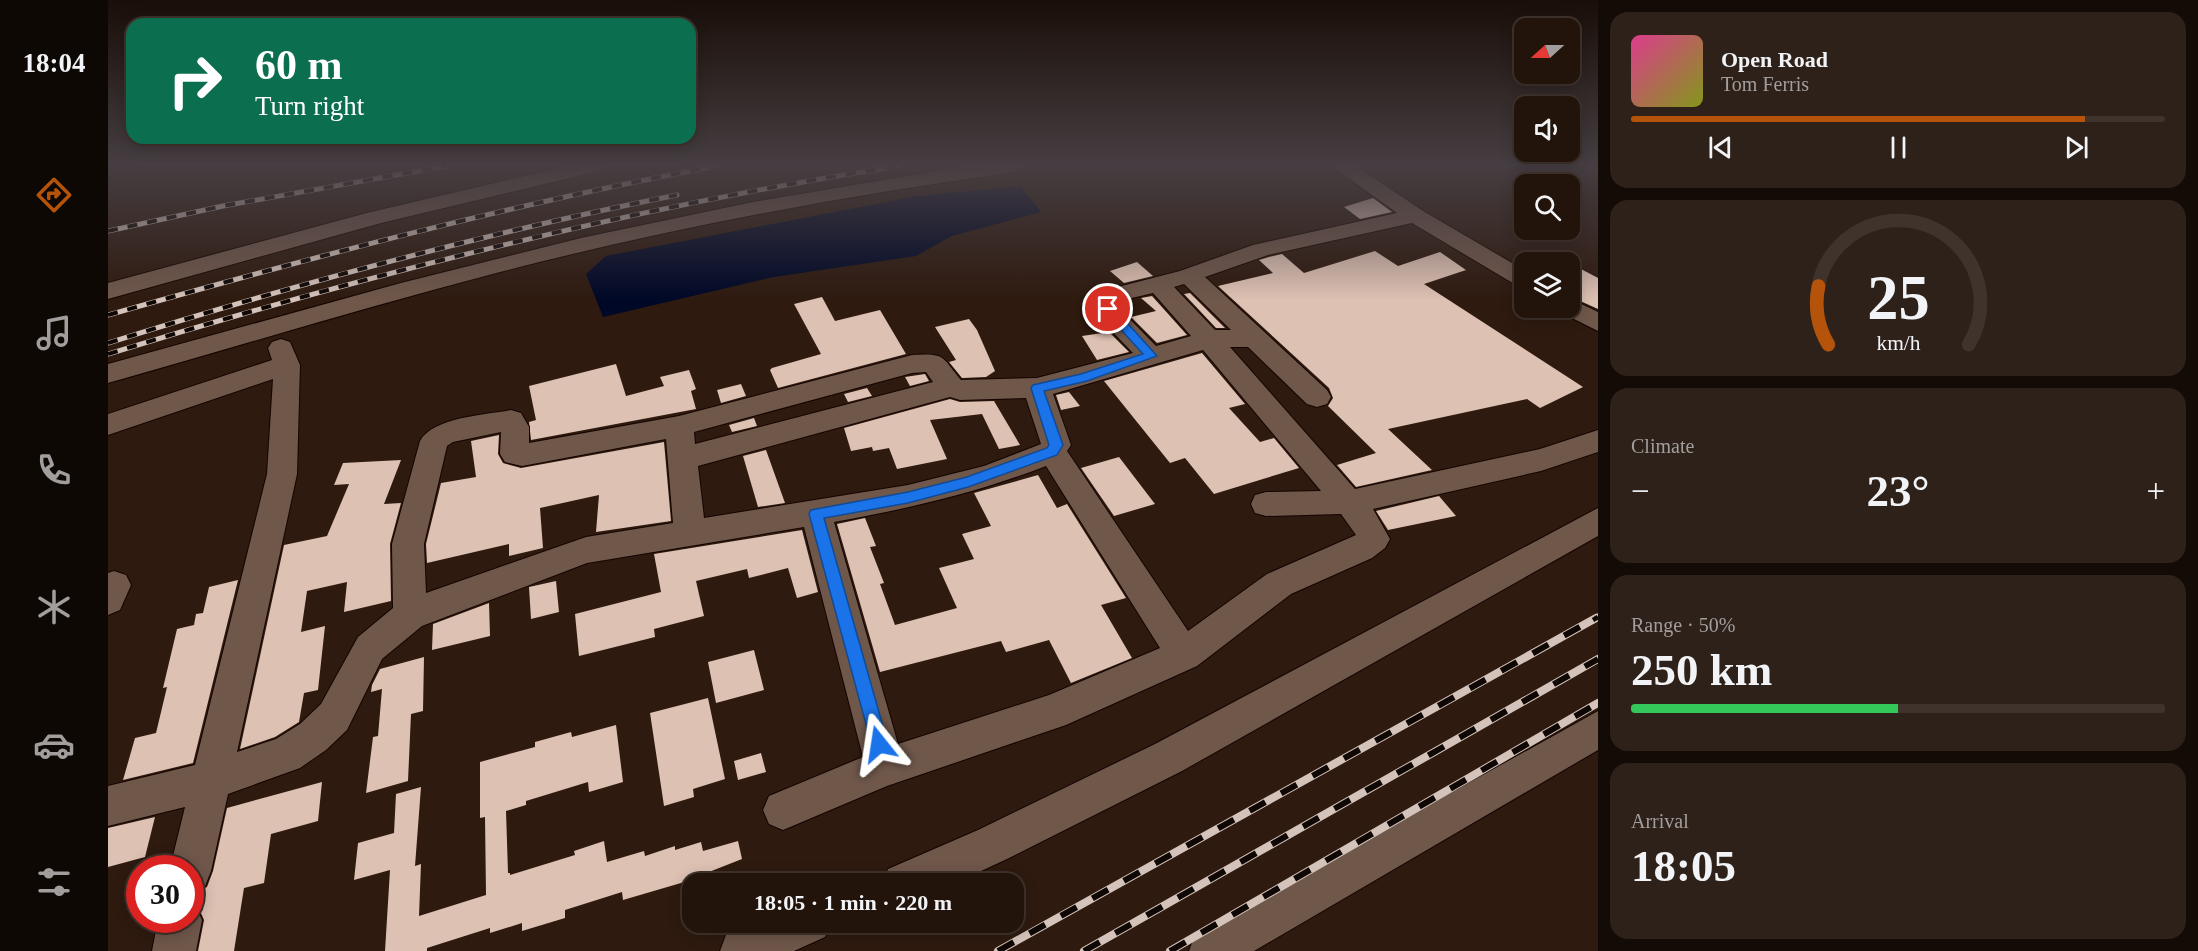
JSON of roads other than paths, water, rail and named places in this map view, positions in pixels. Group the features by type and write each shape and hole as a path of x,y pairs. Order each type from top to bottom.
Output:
{"street":[{"path":"108,291 407,210"},
{"path":"108,374 272,326 593,242 735,210"},
{"path":"1407,210 1514,274"},
{"path":"1151,356 1111,315 1108,303 1123,293 1159,285 1261,250 1415,216"},
{"path":"1190,275 1317,397"},
{"path":"783,810 885,767 1053,712 1184,655 1279,584 1361,549 1374,539 1366,522 1350,502 1159,285"},
{"path":"1580,312 1598,323"},
{"path":"193,855 282,474 287,365 272,326"},
{"path":"682,459 951,387 960,390 1037,388 1082,378 1208,339 1254,338"},
{"path":"410,615 408,544 434,441 445,433 511,420 515,427 514,454 522,455 679,426 912,364 933,363 951,387"},
{"path":"108,425 287,365"},
{"path":"108,806 209,780 286,755 313,737 334,717 370,648 410,615 445,600 586,550 690,531 816,514 908,497 966,482 1052,452 1056,445 1037,388"},
{"path":"679,426 690,531"},
{"path":"1266,504 1350,502 1541,460 1598,441"},
{"path":"1052,452 1184,655"},
{"path":"816,514 885,767"},
{"path":"929,873 1170,756 1598,521"},
{"path":"1211,951 1598,729"},
{"path":"174,951 177,933"},
{"path":"742,951 784,933"}],"water":[{"path":"842,210 1041,212 952,236 916,256 774,277 603,317 586,274 606,256"}],"railway":[{"path":"108,231 203,210"},
{"path":"108,315 411,233 507,210"},
{"path":"108,343 320,280 462,243 603,210"},
{"path":"108,354 401,270 658,210"},
{"path":"1593,620 1598,617"},
{"path":"998,951 1596,618"},
{"path":"1084,951 1598,659"},
{"path":"1170,951 1598,703"}]}
